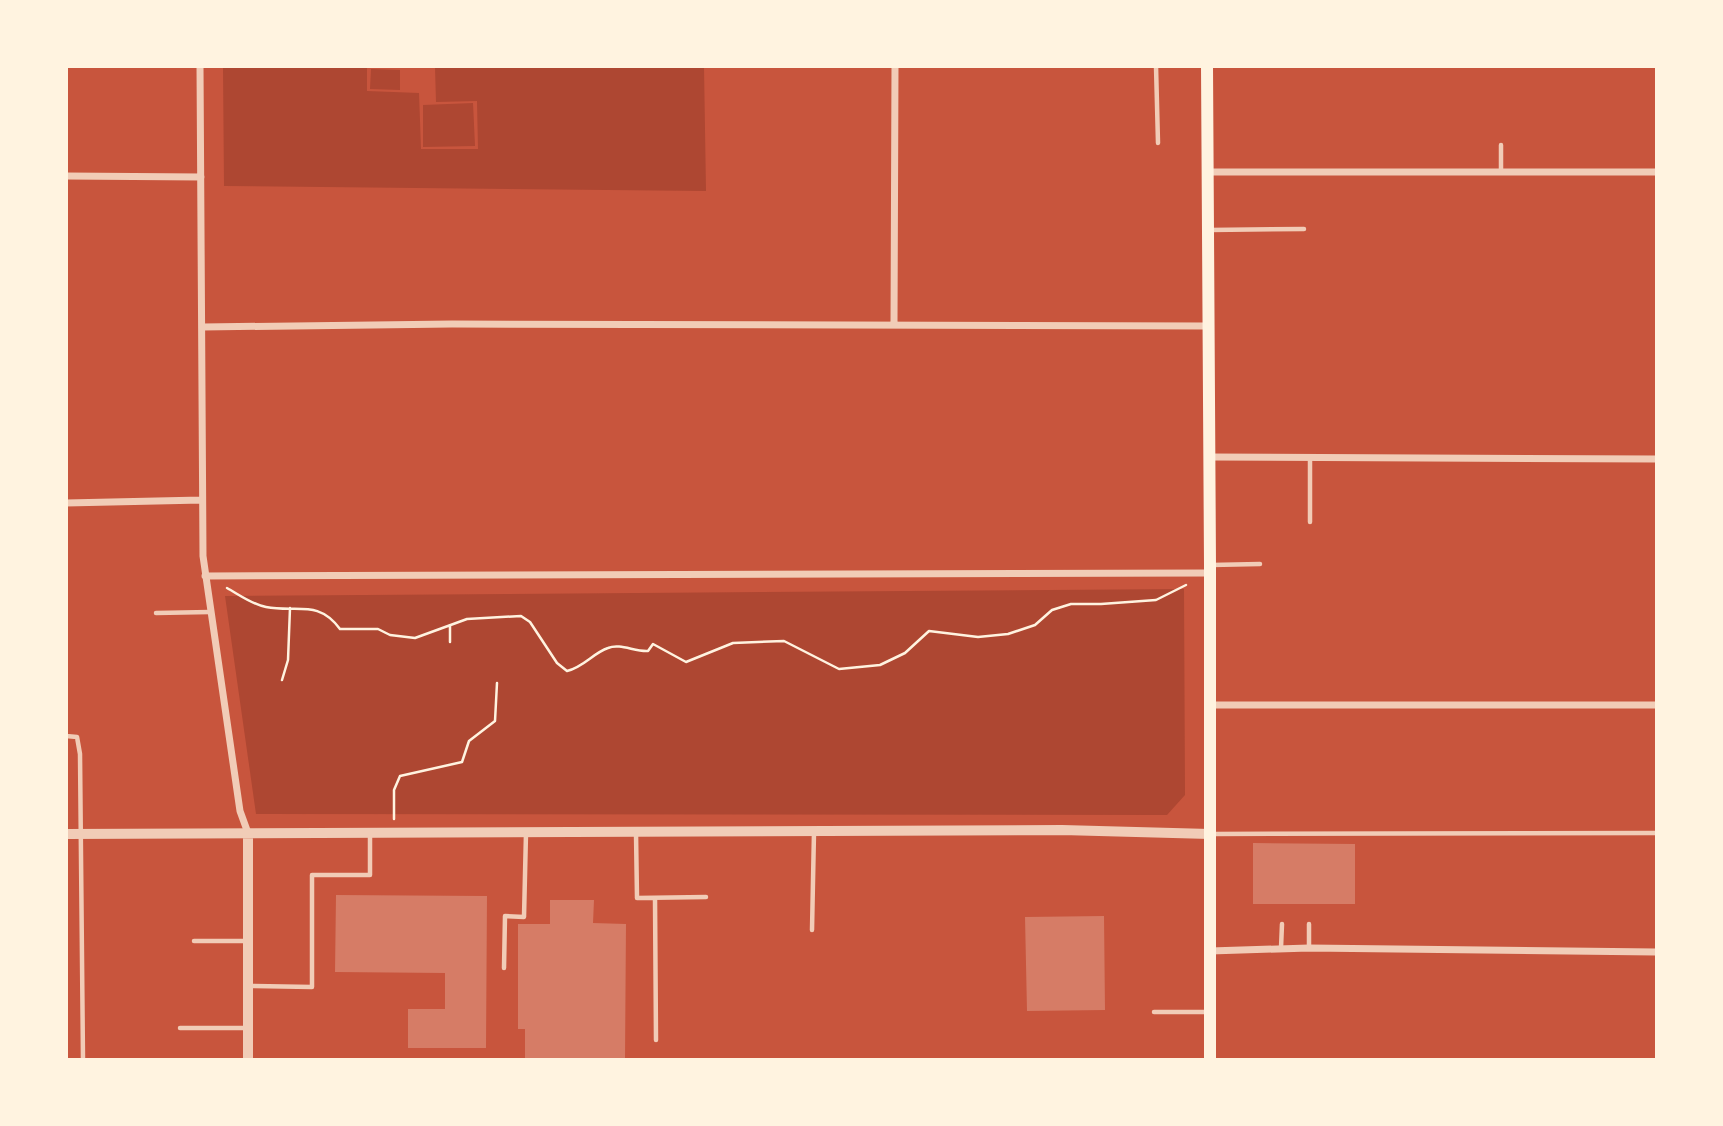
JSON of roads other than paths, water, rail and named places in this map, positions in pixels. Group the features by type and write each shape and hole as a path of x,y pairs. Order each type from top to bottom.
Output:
{"main road":[{"path":"1206,66 1210,1059"}],"street":[{"path":"200,66 202,500 205,576 240,811 248,833 248,1059"},
{"path":"894,326 895,66"},
{"path":"1207,172 1657,173"},
{"path":"66,176 201,177"},
{"path":"203,327 452,324 1208,326"},
{"path":"1209,457 1657,459"},
{"path":"66,503 202,500"},
{"path":"205,576 1210,569"},
{"path":"1210,705 1657,705"},
{"path":"66,834 1062,830 1210,834"},
{"path":"1210,951 1309,948 1657,952"}],"lane":[{"path":"1156,66 1158,143"},
{"path":"1501,145 1501,172"},
{"path":"1208,230 1304,229"},
{"path":"1310,458 1310,522"},
{"path":"1210,569 1260,564"},
{"path":"156,613 210,612"},
{"path":"66,736 77,737 80,754 83,1059"},
{"path":"812,930 814,831"},
{"path":"503,968 505,916 524,917 526,832"},
{"path":"636,832 637,898 706,897"},
{"path":"248,986 312,986 312,875 370,875 370,833"},
{"path":"1210,834 1657,833"},
{"path":"656,898 656,1040"},
{"path":"1281,949 1282,924"},
{"path":"1309,924 1309,948"},
{"path":"194,941 248,941"},
{"path":"1154,1012 1210,1012"},
{"path":"180,1028 248,1028"}]}
